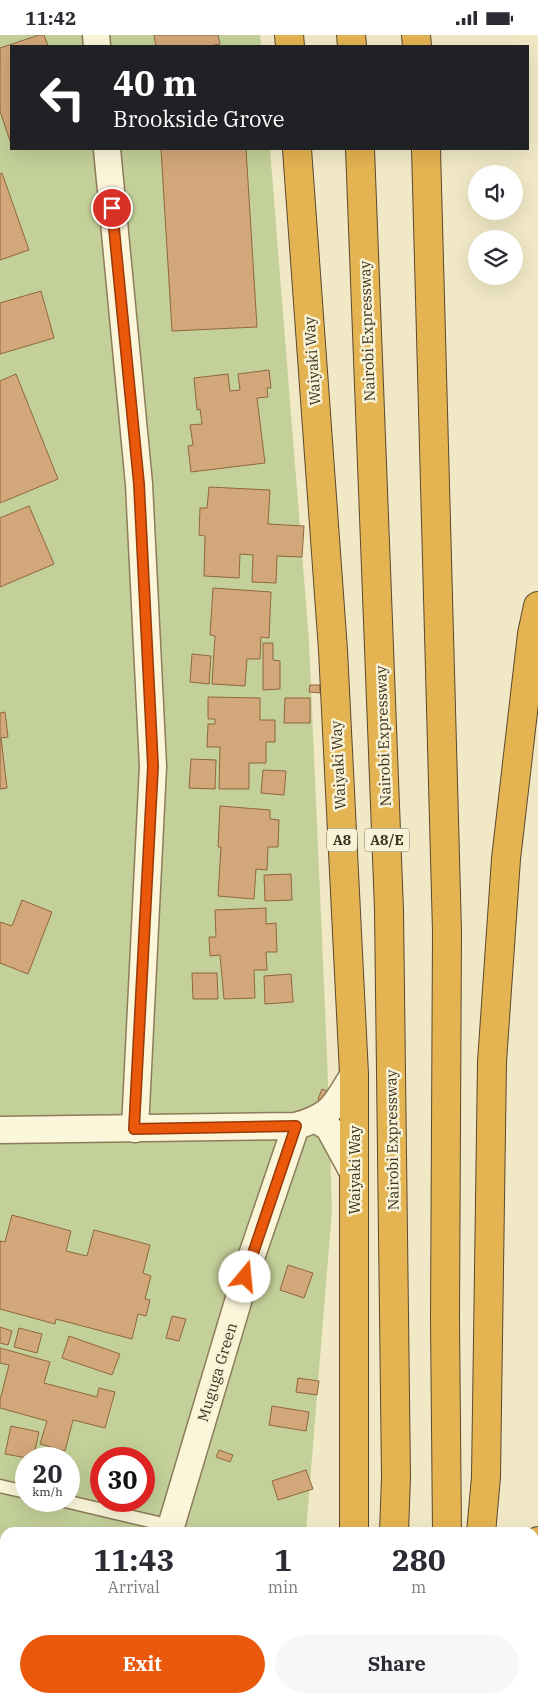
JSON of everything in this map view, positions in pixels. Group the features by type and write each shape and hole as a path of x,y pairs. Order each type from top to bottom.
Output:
{"highway":[{"name":"Waiyaki Way","path":"297,150 333,650 354,1074 354,1527"},
{"name":"Nairobi Expressway","path":"360,150 389,910 396,1477 394,1527"},
{"path":"426,150 447,932 445,1319 447,1527"},
{"path":"482,1527 486,1477 492,1062 506,859 532,634 538,606"}],"street":[{"path":"107,150 139,484 153,766 134,1129"},
{"path":"306,1123 333,1108 354,1074"},
{"path":"0,1130 134,1129 306,1123 329,1127 354,1174"},
{"name":"Muguga Green","path":"171,1527 251,1258 306,1123"}],"lane":[{"path":"0,1486 15,1489"},
{"path":"80,1505 162,1527"}],"green space":[{"path":"0,35 260,35 261,45 10,45 10,150 270,150 309,641 332,1210 306,1527 0,1527"}],"building":[{"path":"39,35 44,35 48,45 10,45 10,141 0,111 0,48"},
{"path":"154,35 218,35 220,44 214,45 156,45"},
{"path":"161,150 246,150 257,327 172,331"},
{"path":"2,173 29,250 0,260 0,174"},
{"path":"41,291 54,338 0,354 0,303"},
{"path":"269,370 271,388 267,388 268,397 257,398 265,463 191,472 188,446 193,445 190,425 202,424 200,409 197,410 194,378 228,374 230,391 240,390 238,374"},
{"path":"16,374 58,479 0,503 0,381"},
{"path":"209,487 270,490 268,524 304,526 302,557 277,556 276,583 252,582 253,555 240,554 239,578 204,576 205,536 199,535 200,508 207,508"},
{"path":"29,506 54,564 0,587 0,518"},
{"path":"213,588 271,592 269,638 261,637 260,659 247,659 245,686 212,684 215,636 210,635"},
{"path":"263,643 273,643 273,660 280,661 280,689 263,690"},
{"path":"192,654 211,656 209,684 190,682"},
{"path":"310,685 320,685 320,693 309,692"},
{"path":"208,697 260,698 260,720 275,720 275,742 266,742 266,763 249,763 249,789 219,789 220,747 207,747 208,724 215,724 215,719 208,719"},
{"path":"285,698 310,698 310,723 284,723"},
{"path":"5,712 8,737 1,738 7,788 0,789 0,713"},
{"path":"191,759 216,760 215,789 189,788"},
{"path":"263,770 286,771 284,795 261,793"},
{"path":"220,806 270,810 270,819 279,820 278,847 268,847 267,870 256,869 254,899 218,896 221,847 218,847"},
{"path":"291,874 292,900 265,901 264,875"},
{"path":"22,900 52,912 28,974 0,963 0,922 12,926"},
{"path":"266,908 266,924 276,923 277,952 266,952 267,970 254,970 255,998 224,999 220,955 210,956 209,937 216,937 215,910"},
{"path":"192,973 217,973 218,999 193,999"},
{"path":"291,974 293,1002 265,1004 264,976"},
{"path":"322,1089 332,1093 328,1103 318,1099"},
{"path":"12,1215 71,1231 66,1251 87,1256 94,1230 150,1245 143,1273 151,1276 145,1299 150,1300 146,1316 138,1314 132,1339 56,1319 55,1324 0,1309 0,1241 5,1242"},
{"path":"288,1265 313,1273 304,1298 280,1290"},
{"path":"172,1316 186,1319 179,1341 166,1338"},
{"path":"0,1327 12,1331 8,1345 0,1343"},
{"path":"19,1328 42,1334 37,1353 14,1347"},
{"path":"69,1336 120,1354 112,1375 62,1358"},
{"path":"0,1348 50,1362 44,1383 97,1397 99,1388 115,1392 105,1428 73,1420 66,1447 51,1447 40,1444 47,1421 0,1408 0,1400 9,1365 0,1363"},
{"path":"298,1378 319,1381 317,1395 296,1392"},
{"path":"272,1406 309,1412 306,1431 269,1425"},
{"path":"11,1426 39,1432 36,1447 15,1447 15,1456 5,1454"},
{"path":"219,1450 233,1455 230,1462 216,1457"},
{"path":"306,1470 313,1489 278,1500 272,1481"}],"route":[{"path":"112,208 139,484 153,766 134,1129 296,1126 245,1277"}]}
